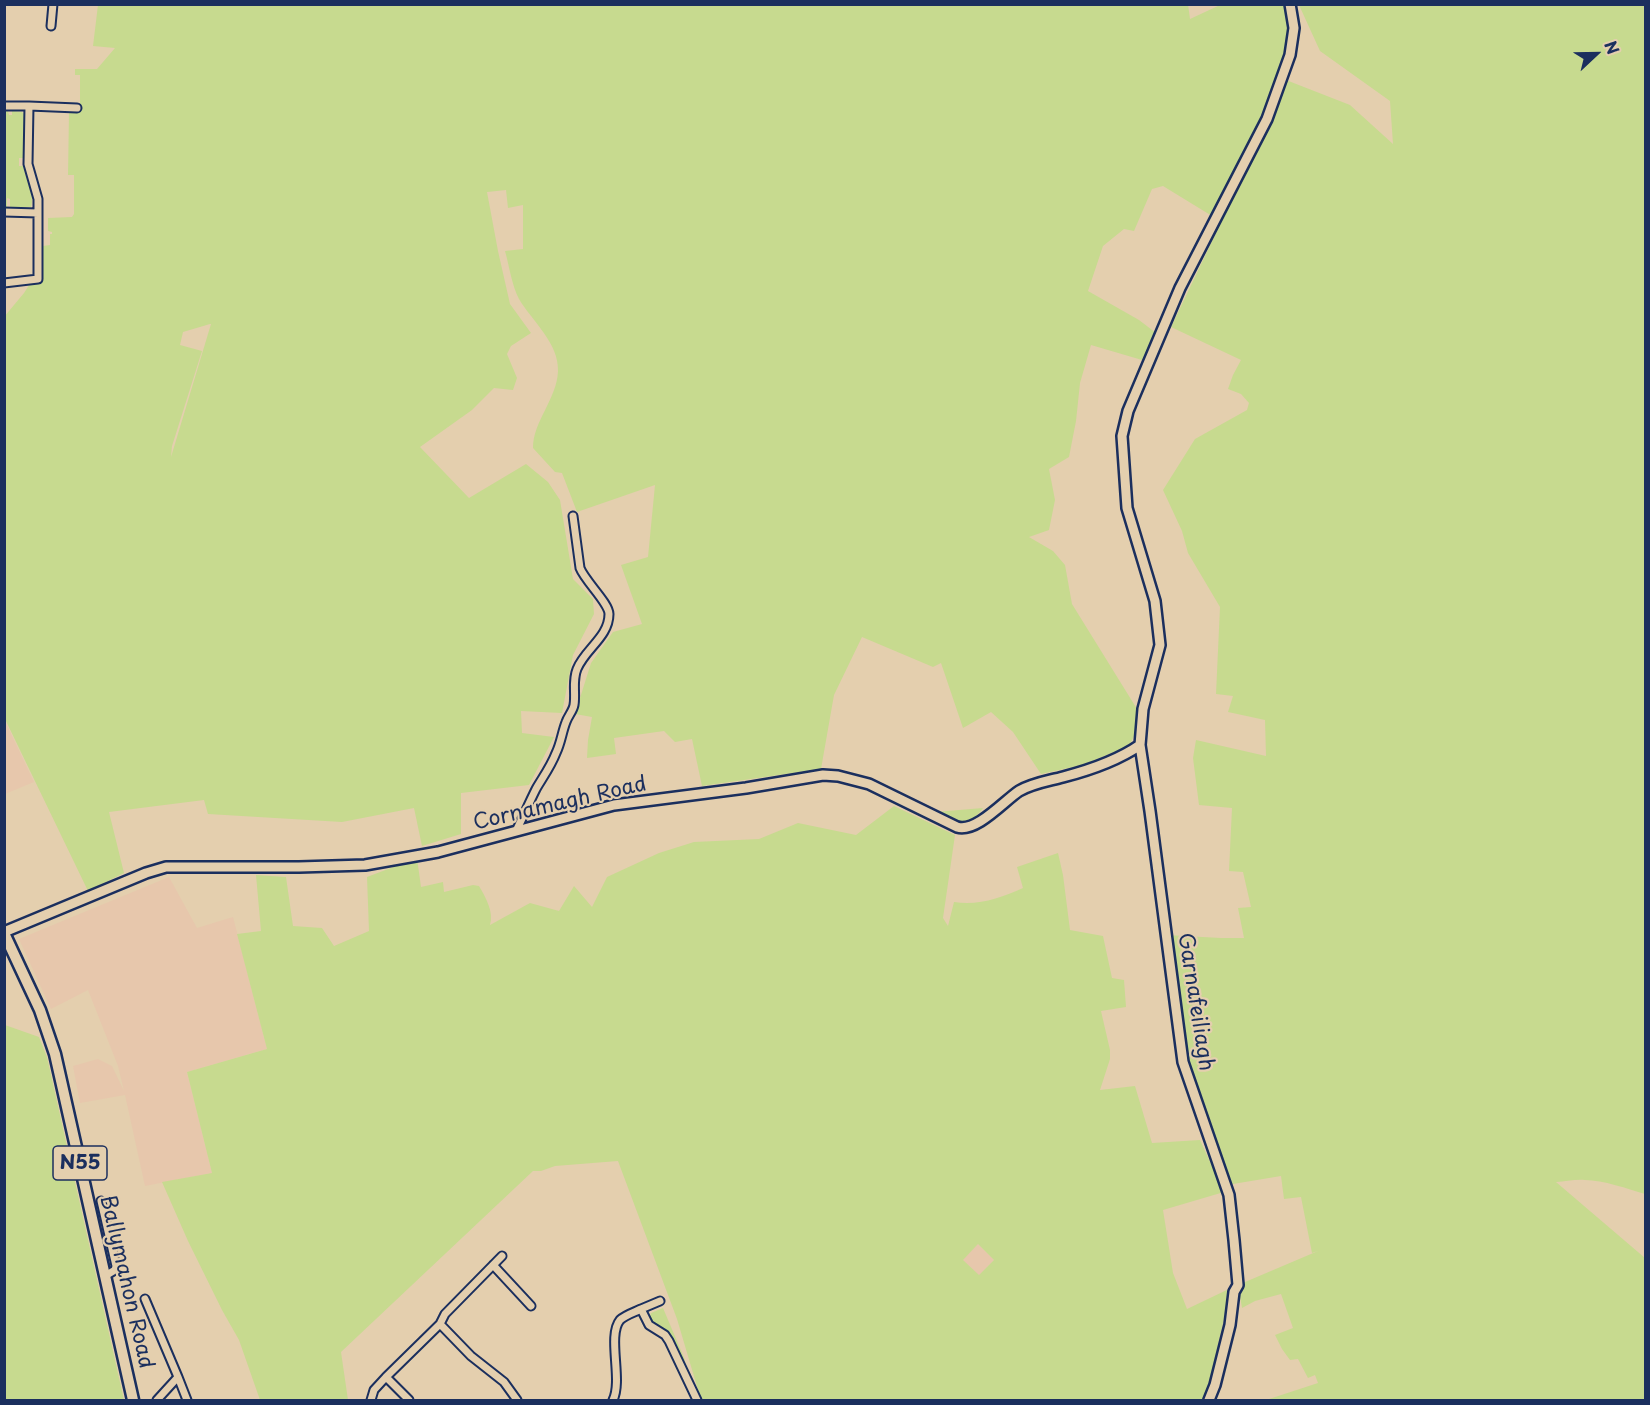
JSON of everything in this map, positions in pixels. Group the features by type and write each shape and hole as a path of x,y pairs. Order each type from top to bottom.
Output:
{"main road":[{"name":"Ballymahon Road","path":"4,933 40,1010 55,1054 134,1401"}],"street":[{"path":"51,26 53,4"},
{"name":"Garnafeiliagh","path":"1209,1401 1230,1325 1234,1292 1238,1285 1234,1240 1229,1195 1183,1062 1140,745 1143,709 1160,645 1155,601 1126,508 1122,436 1128,411 1180,288 1267,119 1290,55 1294,28 1290,4"},
{"path":"4,106 77,108"},
{"path":"4,283 38,279 38,199 28,164 29,106"},
{"path":"4,212 38,213"},
{"path":"516,831 558,750 567,720 574,707 574,681 577,668 608,625 609,611 580,568 573,516"},
{"name":"Cornamagh Road","path":"4,933 146,873 166,867 365,865 438,852 614,805 746,788 823,775 838,776 869,784 961,828 972,826 1020,790 1036,783 1079,772 1126,754 1140,745"},
{"path":"101,1201 116,1266 115,1270 105,1276"},
{"path":"371,1401 374,1390 440,1324 445,1314 502,1256"},
{"path":"493,1265 531,1306"},
{"path":"145,1299 187,1401"},
{"path":"613,1401 617,1387 616,1329 622,1318 660,1301"},
{"path":"641,1309 649,1325 665,1335 669,1341 697,1401"},
{"path":"440,1324 471,1356 504,1382 517,1401"},
{"path":"157,1401 178,1377"},
{"path":"386,1377 409,1401"}],"shaded area":[{"path":"4,719 34,782 5,794 4,794"},
{"path":"169,877 197,928 233,917 267,1049 187,1072 212,1173 145,1186 125,1095 80,1103 73,1066 98,1059 112,1066 124,1091 118,1066 88,990 51,1009 19,939"},
{"path":"978,1244 994,1260 979,1276 962,1260"}],"green space":[{"path":"1188,4 1190,19 1220,5 1284,5 1289,33 1286,54 1271,102 1247,154 1212,216 1163,186 1152,189 1134,231 1124,229 1103,246 1088,291 1139,320 1156,333 1142,360 1091,345 1080,383 1069,457 1049,469 1055,500 1049,530 1029,537 1053,551 1065,565 1072,604 1137,709 1135,734 1129,746 1082,765 1041,774 1013,732 991,712 963,728 941,663 933,667 862,637 834,695 821,769 702,786 692,739 675,742 664,731 614,738 616,754 587,758 592,717 575,714 591,663 613,632 642,624 621,565 648,557 655,485 577,512 562,473 555,472 533,448 537,429 557,381 557,361 550,342 519,299 505,251 523,249 523,205 508,208 506,190 487,192 510,304 531,333 511,346 507,354 517,378 513,390 494,388 472,410 420,447 469,498 526,464 548,482 560,500 573,579 593,599 594,614 573,655 562,713 521,711 522,733 554,737 529,785 461,793 461,834 422,846 414,808 342,822 208,814 204,800 109,812 124,873 88,891 5,719 4,317 24,293 42,265 43,246 50,245 50,234 52,234 48,231 48,218 72,217 74,214 74,175 68,175 69,113 78,113 80,105 80,75 75,75 75,69 97,69 115,48 93,46 98,5","holes":["211,324 171,457 172,446 202,351 180,345 183,332"]},
{"path":"1299,5 1645,5 1645,1194 1592,1180 1556,1182 1645,1258 1645,1400 1266,1400 1318,1383 1315,1375 1308,1378 1298,1359 1290,1360 1275,1335 1293,1328 1281,1294 1255,1301 1242,1308 1238,1285 1318,1251 1312,1253 1301,1197 1284,1199 1281,1176 1227,1185 1188,1057 1166,935 1244,938 1238,908 1251,907 1243,872 1229,871 1232,808 1199,805 1193,758 1196,740 1266,756 1265,720 1228,712 1233,696 1216,694 1220,607 1188,553 1182,531 1163,490 1195,439 1247,410 1249,403 1241,394 1228,389 1241,360 1171,327 1281,97 1286,80 1350,105 1393,144 1390,101 1320,51"},
{"path":"5,111 8,111 9,115 12,115 12,111 24,114 23,158 19,158 19,166 23,166 30,187 31,207 10,207 10,199 7,198 7,207 5,207"},
{"path":"894,806 955,835 943,918 948,926 954,902 972,903 989,900 1023,888 1017,867 1058,853 1070,930 1103,936 1112,978 1124,980 1126,1007 1101,1011 1110,1059 1100,1090 1135,1086 1152,1143 1200,1140 1224,1192 1163,1210 1173,1273 1187,1309 1231,1288 1208,1388 1203,1400 701,1400 677,1319 618,1161 555,1166 533,1171 341,1352 348,1400 260,1400 239,1340 188,1241 162,1182 212,1173 187,1072 267,1049 237,934 261,931 256,875 286,877 293,926 322,928 334,946 369,931 367,877 417,858 421,887 443,882 444,892 473,885 479,886 490,910 490,925 530,903 559,911 574,886 592,907 607,877 659,853 694,842 759,839 798,823 856,835","holes":["978,1244 994,1260 979,1275 963,1260"]},
{"path":"983,808 966,822 955,821 935,812"},
{"path":"5,1025 39,1037 47,1057 124,1400 5,1400"},
{"path":"663,1308 685,1360 683,1361 668,1333 654,1325 649,1319 651,1313"}]}
